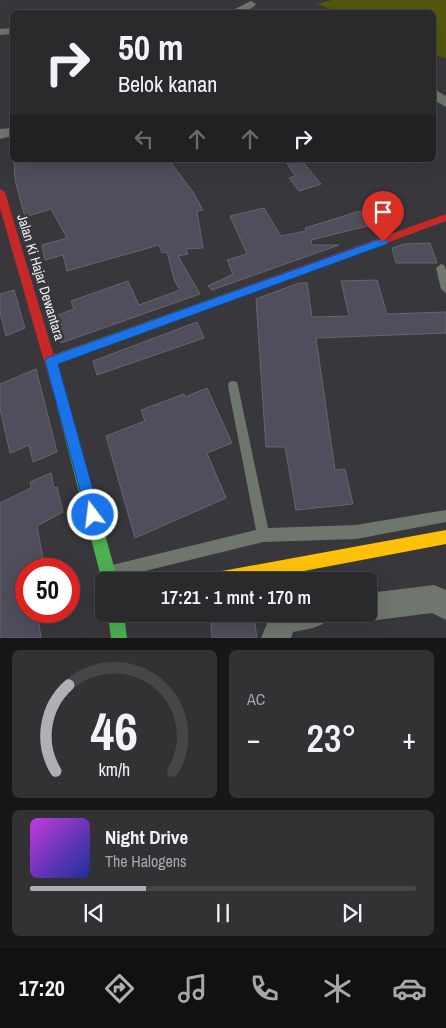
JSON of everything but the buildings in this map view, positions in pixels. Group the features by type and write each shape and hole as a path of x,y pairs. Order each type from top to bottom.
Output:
{"street":[{"path":"238,10 251,4"},
{"path":"436,95 446,103"},
{"name":"Jalan Ki Hajar Dewantara","path":"0,194 51,361 108,572"},
{"path":"51,361 305,270 446,217"},
{"path":"259,572 446,537"},
{"path":"377,606 434,599 446,606"},
{"path":"117,622 119,638"},
{"path":"276,638 282,622"}],"lane":[{"path":"440,268 446,289"},
{"path":"233,386 263,535"},
{"path":"127,572 263,535 356,532 446,516"}],"shaded area":[{"path":"332,0 446,0 446,58 436,56 436,10 334,10 317,4"}],"traffic: fast":[{"path":"62,403 108,572"},
{"path":"117,622 119,638"}],"traffic: slow":[{"path":"51,361 242,292"},
{"path":"259,572 446,537"}],"traffic: jam":[{"path":"0,192 62,403"},
{"path":"242,292 446,217"}],"route":[{"path":"93,515 51,361 383,242"}]}
